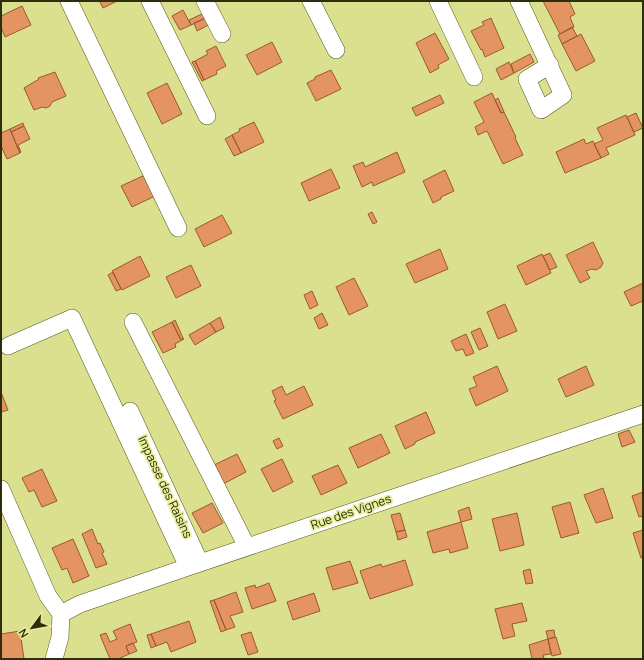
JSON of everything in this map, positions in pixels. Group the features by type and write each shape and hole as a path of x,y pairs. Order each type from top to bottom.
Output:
{"street":[{"path":"69,1 178,228"},
{"path":"80,1 156,156"},
{"path":"150,1 207,116"},
{"path":"205,1 222,34"},
{"path":"311,1 336,50"},
{"path":"438,1 474,77"},
{"path":"519,1 550,65"},
{"path":"8,346 72,318 194,565"},
{"path":"133,322 247,547"},
{"name":"Impasse des Raisins","path":"130,411 194,565"},
{"name":"Rue des Vignes","path":"61,614 80,604 643,414"},
{"path":"1,489 48,596 61,614 60,637 54,659"}],"building":[{"path":"117,1 103,8 100,2"},
{"path":"543,1 569,1 575,14 570,17 574,27 560,34"},
{"path":"22,6 31,25 5,37 1,27 1,16"},
{"path":"183,10 191,25 180,30 172,16"},
{"path":"206,12 208,17 191,25 189,20"},
{"path":"208,17 212,23 197,31 194,23"},
{"path":"491,18 504,48 485,57 471,31 484,25 482,22"},
{"path":"572,27 577,36 562,44 558,35"},
{"path":"435,33 449,59 438,65 439,68 430,73 416,43"},
{"path":"581,34 595,61 576,71 562,44"},
{"path":"272,42 282,62 257,75 246,55"},
{"path":"216,46 226,66 216,71 217,74 204,80 195,61 208,54 206,51"},
{"path":"530,54 534,62 514,73 511,64"},
{"path":"195,61 204,80 202,81 192,62"},
{"path":"509,62 514,73 501,80 496,69"},
{"path":"331,70 341,89 316,101 307,83 315,79 315,77"},
{"path":"55,72 66,96 52,102 50,106 46,108 42,107 34,110 24,88 39,79 38,78"},
{"path":"167,83 182,114 162,124 147,93"},
{"path":"492,93 501,113 504,112 523,155 503,164 487,131 478,135 475,127 484,122 474,102"},
{"path":"440,95 444,103 416,116 412,108"},
{"path":"498,98 504,112 501,113 495,100"},
{"path":"636,113 643,128 634,132 627,117"},
{"path":"626,115 635,135 606,148 609,154 601,158 594,144 603,140 597,128"},
{"path":"254,122 264,142 241,153 232,135 240,131 239,129"},
{"path":"23,123 24,126 11,132 10,129"},
{"path":"24,126 30,139 18,145 21,152 20,153 11,132"},
{"path":"10,129 20,153 7,159 1,146 1,133"},
{"path":"232,135 241,153 234,156 225,139"},
{"path":"584,139 586,144 593,141 601,158 565,173 556,152"},
{"path":"397,152 405,172 373,186 372,182 362,187 353,166 363,162 365,167"},
{"path":"331,169 340,188 309,201 301,183"},
{"path":"445,170 454,191 441,197 441,199 433,203 423,181"},
{"path":"145,175 155,196 132,207 121,186"},
{"path":"372,212 377,222 373,224 368,214"},
{"path":"222,215 232,233 204,247 195,229"},
{"path":"593,242 603,263 601,267 596,270 592,269 586,271 590,278 580,283 566,255"},
{"path":"440,249 448,269 415,283 406,264"},
{"path":"550,253 557,267 550,270 543,256"},
{"path":"542,254 551,273 526,285 517,266"},
{"path":"140,256 150,276 122,290 112,271"},
{"path":"191,265 201,286 176,298 166,277"},
{"path":"113,272 121,289 116,291 108,275"},
{"path":"354,278 368,306 349,315 336,287"},
{"path":"643,283 643,301 631,306 624,292"},
{"path":"312,291 318,305 310,309 304,295"},
{"path":"505,304 517,331 498,339 487,312"},
{"path":"322,313 328,325 319,329 314,318"},
{"path":"220,317 224,328 216,332 210,323"},
{"path":"175,320 183,338 181,340 172,322"},
{"path":"172,322 181,340 183,338 184,339 175,344 176,347 163,353 152,332"},
{"path":"210,323 216,332 195,345 189,335"},
{"path":"480,328 488,346 479,350 471,332"},
{"path":"466,334 474,353 466,356 463,349 456,351 451,341"},
{"path":"497,366 508,391 476,406 469,389 477,386 473,377"},
{"path":"586,366 594,385 566,397 558,379"},
{"path":"282,386 286,395 304,386 313,405 283,419 274,401 276,400 272,391"},
{"path":"1,392 8,410 1,412"},
{"path":"426,412 435,433 415,442 415,444 405,449 395,426"},
{"path":"629,430 635,442 622,447 618,434"},
{"path":"381,434 390,453 358,468 349,448"},
{"path":"279,438 283,446 277,449 273,441"},
{"path":"237,454 246,472 221,485 212,466"},
{"path":"282,459 293,482 273,492 261,469"},
{"path":"338,465 347,483 321,495 312,476"},
{"path":"42,469 57,501 42,507 34,490 29,492 22,478"},
{"path":"603,488 613,518 596,523 584,495"},
{"path":"643,492 643,516 639,517 632,496"},
{"path":"570,502 579,533 561,538 552,507"},
{"path":"212,503 223,523 203,533 192,513"},
{"path":"469,507 472,519 461,522 458,511"},
{"path":"400,513 405,530 396,532 391,515"},
{"path":"517,513 524,545 500,551 492,519"},
{"path":"461,522 468,548 450,553 449,549 433,553 427,532"},
{"path":"92,529 98,544 100,543 104,552 102,553 107,564 96,568 82,534"},
{"path":"405,530 407,537 398,540 396,532"},
{"path":"643,530 643,557 641,558 633,533"},
{"path":"73,539 89,576 73,583 67,568 62,570 52,548"},
{"path":"405,560 413,585 370,599 360,571 381,564 382,567"},
{"path":"350,561 358,583 333,590 326,568"},
{"path":"530,569 533,583 526,584 523,571"},
{"path":"269,583 276,601 252,609 245,588 255,585 256,588"},
{"path":"236,592 243,612 230,616 235,627 226,630 214,600"},
{"path":"314,593 320,611 293,620 287,602"},
{"path":"214,600 226,630 221,632 210,601"},
{"path":"522,603 527,621 512,624 515,636 503,639 495,609"},
{"path":"189,621 196,642 171,652 167,642 156,646 151,634"},
{"path":"130,624 137,642 126,646 129,654 118,659 110,659 100,635 106,633 110,642 117,639 113,631"},
{"path":"554,630 555,637 548,639 546,631"},
{"path":"20,631 24,659 1,659 1,634"},
{"path":"251,632 258,652 248,655 241,635"},
{"path":"151,634 156,646 151,648 147,635"},
{"path":"556,637 561,654 552,656 548,639"},
{"path":"548,639 551,654 543,655 544,658 532,659 529,645"},
{"path":"133,643 137,651 129,654 126,646"}]}
